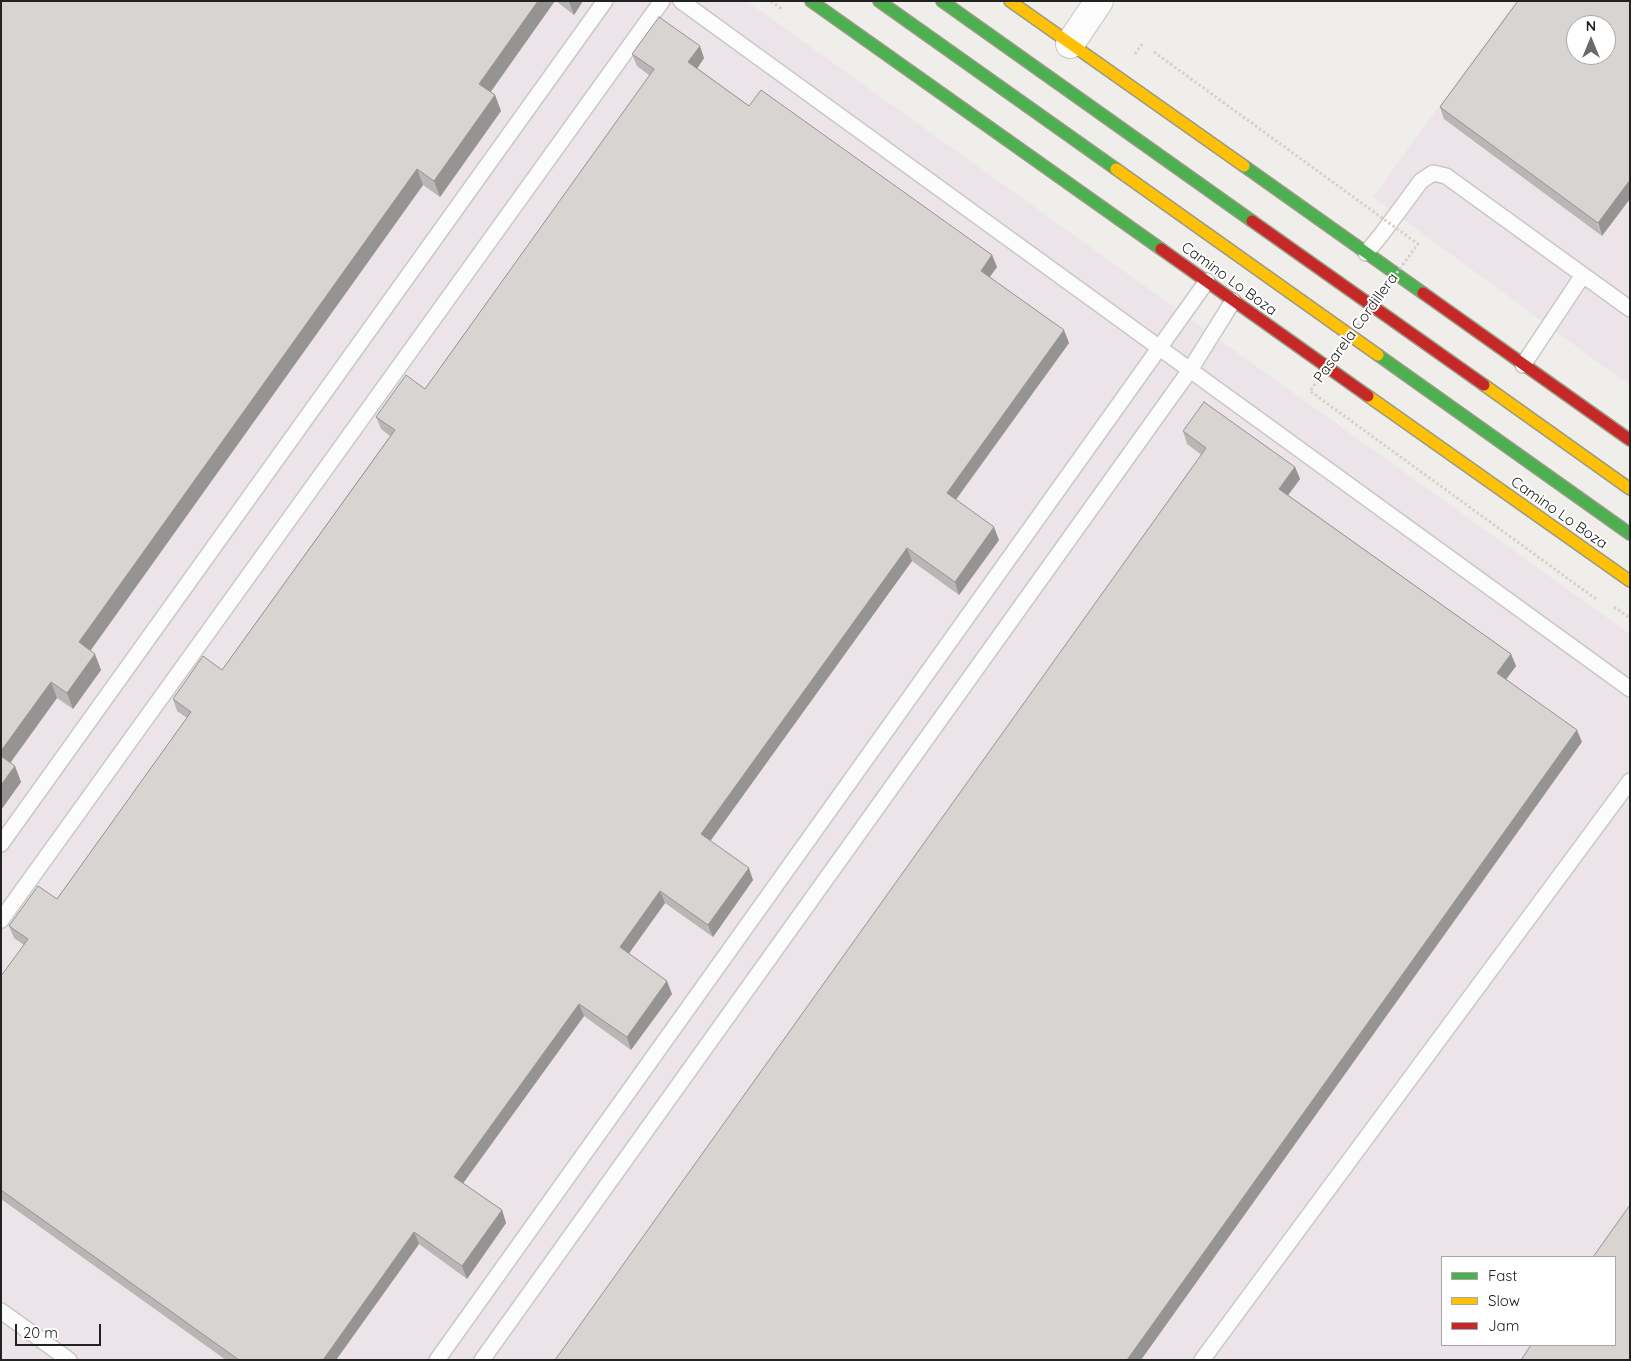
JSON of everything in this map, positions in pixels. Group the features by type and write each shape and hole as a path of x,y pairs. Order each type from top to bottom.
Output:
{"main road":[{"name":"Camino Lo Boza","path":"811,1 1630,581"},
{"path":"879,1 1630,534"},
{"path":"942,1 1630,489"},
{"path":"1010,1 1630,440"}],"street":[{"path":"1070,44 1099,1"}],"lane":[{"path":"1,844 605,1"},
{"path":"1,920 662,1"},
{"path":"681,1 1630,689"},
{"path":"1366,253 1420,181 1434,173 1446,176 1630,309"},
{"path":"1523,365 1583,275"},
{"path":"436,1360 1207,281"},
{"path":"482,1360 1190,370 1233,301"},
{"path":"1202,1360 1630,781"},
{"path":"1,1312 69,1360"}],"path":[{"path":"1132,58 1142,44"},
{"name":"Pasarela Cordillera","path":"1154,52 1418,244 1310,390 1596,599"}],"shaded area":[{"path":"1,1 747,1 1630,634 1630,1360 1,1360"},
{"path":"1515,1 1630,1 1630,386 1373,197"}],"building":[{"path":"1,1 538,1 479,84 495,95 434,181 417,169 79,642 95,654 67,693 51,682 1,751"},
{"path":"1518,1 1630,1 1630,180 1598,223 1440,107"},
{"path":"659,17 700,46 688,62 749,106 761,90 992,255 981,271 1064,330 947,493 994,527 955,582 907,548 701,834 749,868 708,925 660,891 620,947 667,981 627,1037 579,1004 454,1177 502,1210 462,1266 414,1232 323,1360 239,1360 1,1190 1,976 28,939 9,926 38,886 57,899 191,712 173,699 203,656 222,670 395,430 376,417 406,375 425,389 654,69 632,54"},
{"path":"1204,402 1295,467 1279,489 1511,654 1497,673 1577,730 1127,1360 555,1360 1206,448 1183,431"},
{"path":"1,756 15,766 1,785"},
{"path":"1630,1205 1630,1360 1521,1360 1530,1346 1616,1346 1616,1256 1594,1256"}],"traffic: fast":[{"path":"811,1 1161,249"},
{"path":"879,1 1116,169"},
{"path":"942,1 1252,221"},
{"path":"1244,166 1423,293"},
{"path":"1378,355 1630,534"}],"traffic: slow":[{"path":"1010,1 1244,166"},
{"path":"1116,169 1378,355"},
{"path":"1484,385 1630,489"},
{"path":"1368,396 1630,581"}],"traffic: jam":[{"path":"1252,221 1484,385"},
{"path":"1161,249 1368,396"},
{"path":"1423,293 1630,440"}]}
